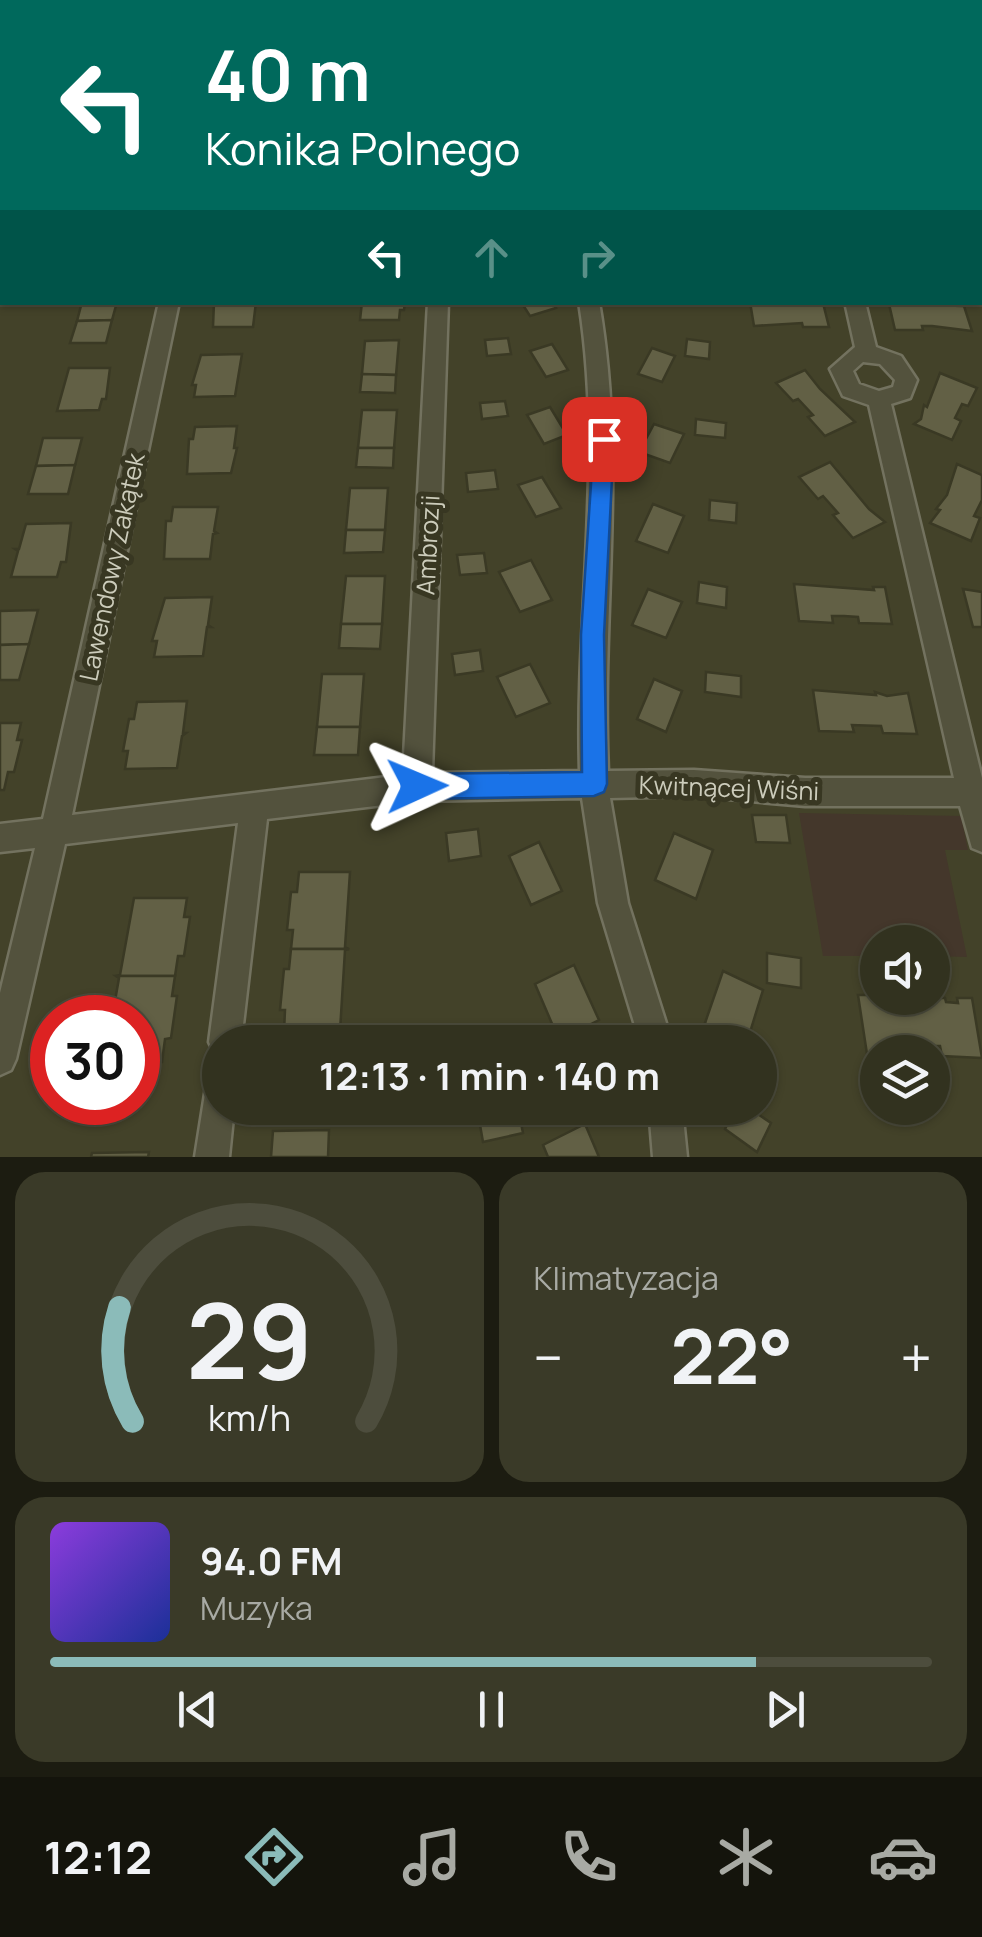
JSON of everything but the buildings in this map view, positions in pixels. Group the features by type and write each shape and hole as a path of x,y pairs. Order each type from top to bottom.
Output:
{"street":[{"name":"Lawendowy Zakątek","path":"0,1058 168,305"},
{"name":"Ambrozji","path":"417,786 438,305"},
{"path":"591,305 606,411 592,635 594,784 607,875 651,1025"},
{"path":"856,305 867,353"},
{"path":"867,353 885,357 904,373 902,392 879,400 859,395 841,376 844,362 867,353"},
{"path":"879,400 976,792 982,838"},
{"name":"Kwitnącej Wiśni","path":"0,838 417,786 694,783 805,792 976,792"},
{"path":"227,1025 254,807"},
{"path":"212,1157 216,1125"},
{"path":"667,1125 670,1157"}],"shaded area":[{"path":"799,813 961,816 968,850 945,850 967,957 950,956 950,925 860,925 860,956 823,956"}],"route":[{"path":"417,786 594,784 592,635 604,439"}]}
